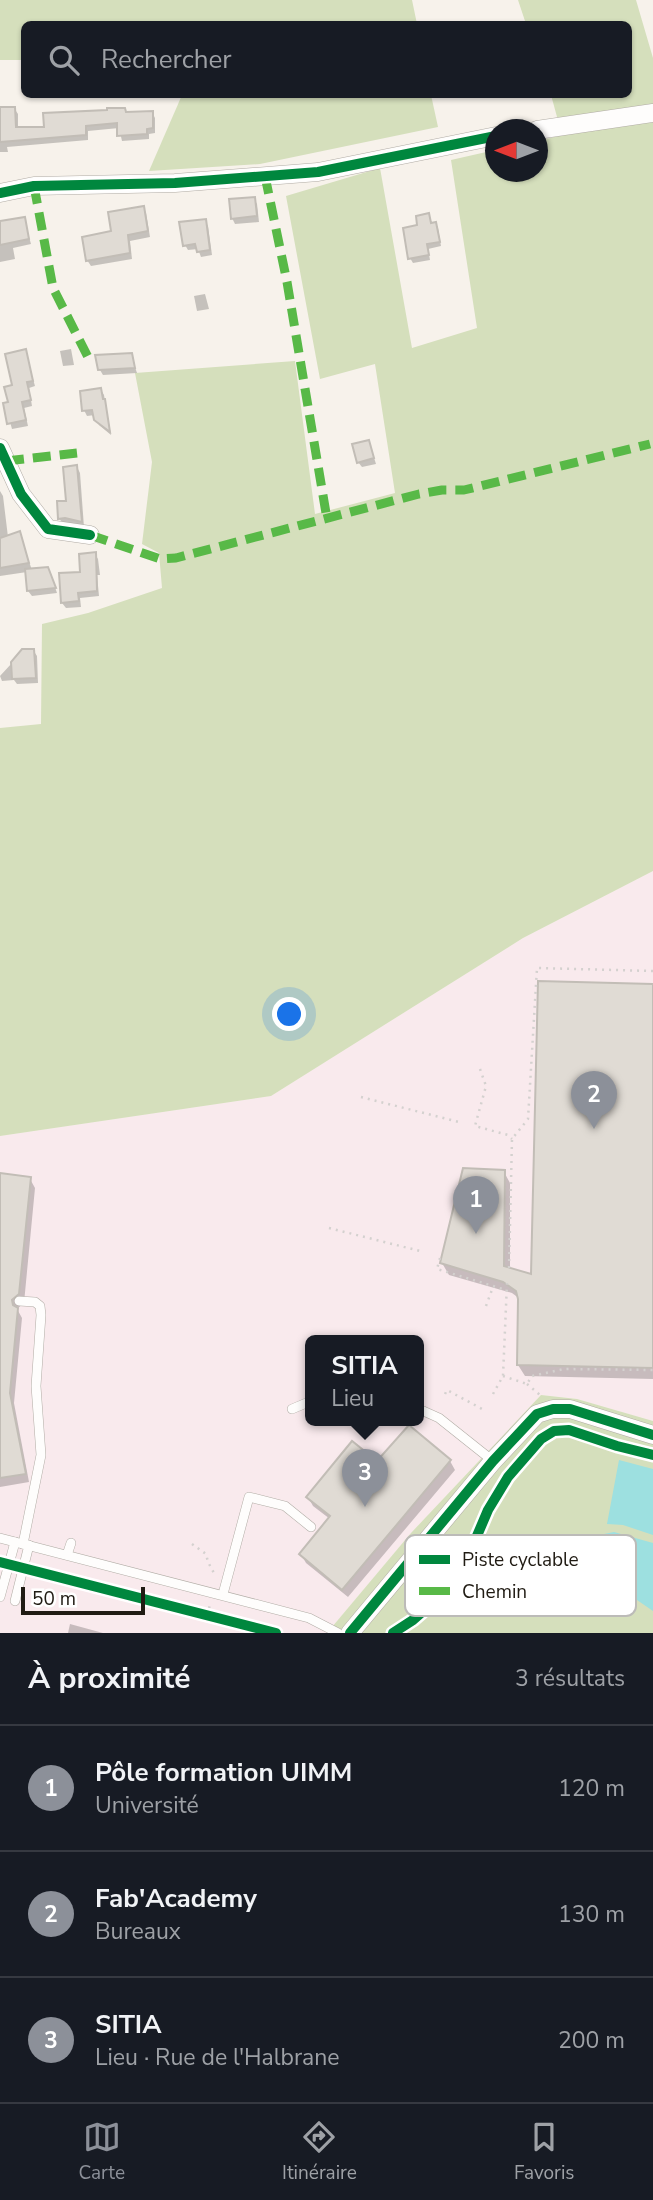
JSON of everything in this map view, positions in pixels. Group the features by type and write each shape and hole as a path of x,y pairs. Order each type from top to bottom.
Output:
{"street":[{"path":"548,128 653,113"},
{"path":"0,193 34,186 175,183 318,172 485,138"},
{"path":"0,448 21,494 48,529 90,535"},
{"path":"431,1535 493,1461 537,1415 553,1409 580,1411 653,1435"},
{"path":"350,1633 405,1567"}],"lane":[{"path":"15,1601 23,1544 41,1455 36,1385 40,1306 35,1302 19,1301"},
{"path":"292,1409 305,1404"},
{"path":"424,1411 439,1418 493,1461"},
{"path":"218,1593 249,1497 285,1506 311,1528"},
{"path":"0,1538 309,1618 338,1633"},
{"path":"0,1597 23,1544"},
{"path":"67,1555 71,1544"}],"path":[{"path":"509,1268 512,1139 528,1119 537,968 653,971"},
{"path":"480,1069 486,1086 475,1126 508,1135 512,1139"},
{"path":"362,1097 459,1122"},
{"path":"329,1228 424,1252"},
{"path":"440,1258 437,1269 506,1290"},
{"path":"493,1394 503,1376 506,1283"},
{"path":"486,1306 493,1287"},
{"path":"527,1384 532,1376 564,1368 653,1370"},
{"path":"503,1376 527,1384 541,1395 545,1402"},
{"path":"445,1394 447,1390 484,1410"},
{"path":"192,1544 206,1554 216,1579 218,1593 207,1615"},
{"path":"194,1612 220,1618"},
{"path":"245,1625 261,1631"}],"shaded area":[{"path":"653,871 653,1421 577,1399 541,1395 409,1535 405,1535 405,1540 327,1633 0,1633 0,1136 271,1096 523,938"}],"green space":[{"path":"0,0 412,0 416,21 21,21 21,60 0,60"},
{"path":"518,0 636,0 653,58 653,871 523,938 271,1096 0,1136 0,728 41,724 42,624 88,613 162,588 159,553 142,544 152,462 135,373 295,361 315,514 395,493 375,364 320,379 286,196 380,168 412,348 477,328 451,160 485,152 485,182 548,182 548,138 562,135 552,98 632,98 632,21 525,21"},
{"path":"181,98 432,98 438,127 260,164 149,171"},
{"path":"541,1395 577,1399 653,1421 653,1633 327,1633 405,1540 405,1616 636,1616 636,1535 409,1535"}],"water":[{"path":"619,1460 653,1469 653,1535 623,1525 607,1524"},
{"path":"614,1532 625,1535 604,1535"},
{"path":"636,1538 653,1543 653,1611 637,1600"}],"building":[{"path":"0,107 15,107 16,127 44,127 43,113 125,108 126,112 153,111 153,128 147,129 147,134 117,136 117,123 86,126 86,135 0,142"},
{"path":"255,197 257,216 231,219 229,199"},
{"path":"144,206 148,231 128,235 130,253 86,261 82,237 111,231 108,212"},
{"path":"429,213 431,223 436,222 440,242 427,244 429,255 408,259 403,228 417,225 416,216"},
{"path":"25,217 29,239 0,245 0,221"},
{"path":"206,219 210,250 197,252 195,244 183,246 179,222"},
{"path":"26,349 33,381 27,382 31,400 22,402 26,420 7,424 3,403 8,402 4,387 12,385 5,354"},
{"path":"132,353 135,368 98,370 95,355"},
{"path":"101,388 110,432 94,420 92,410 82,411 80,391"},
{"path":"369,440 374,458 357,463 352,444"},
{"path":"77,465 82,522 58,519 57,501 66,501 63,467"},
{"path":"20,531 29,563 0,568 0,538"},
{"path":"96,552 97,591 78,593 79,601 61,603 59,573 80,572 79,554"},
{"path":"48,567 56,588 27,591 25,569"},
{"path":"22,649 34,649 36,678 12,679 11,662"},
{"path":"538,981 653,984 653,1368 517,1365 516,1291 503,1282 440,1263 463,1168 505,1170 504,1266 531,1274"},
{"path":"0,1173 31,1177 19,1294 12,1300 13,1305 18,1308 10,1393 26,1474 0,1478"},
{"path":"408,1426 451,1460 342,1590 299,1554 330,1516 306,1497 352,1441 377,1461"}],"marked path":[{"path":"265,176 287,282 327,519"},
{"path":"34,186 53,288 90,361"},
{"path":"90,535 160,559 176,558 419,494 464,490 650,444"},
{"path":"6,461 77,453"}],"cycle path":[{"path":"0,193 34,186 175,183 318,172 485,138"},
{"path":"0,448 21,494 48,529 90,535"},
{"path":"431,1535 493,1461 537,1414 553,1409 570,1409 653,1435"},
{"path":"477,1535 488,1510 508,1477 541,1439 554,1431 569,1430 653,1455"},
{"path":"0,1562 276,1633"},
{"path":"350,1633 405,1567"},
{"path":"393,1633 418,1616"}],"place":[{"name":"Fab'Academy","path":"594,1129"},
{"name":"Pôle formation UIMM","path":"476,1234"},
{"name":"SITIA","path":"365,1507"}]}
